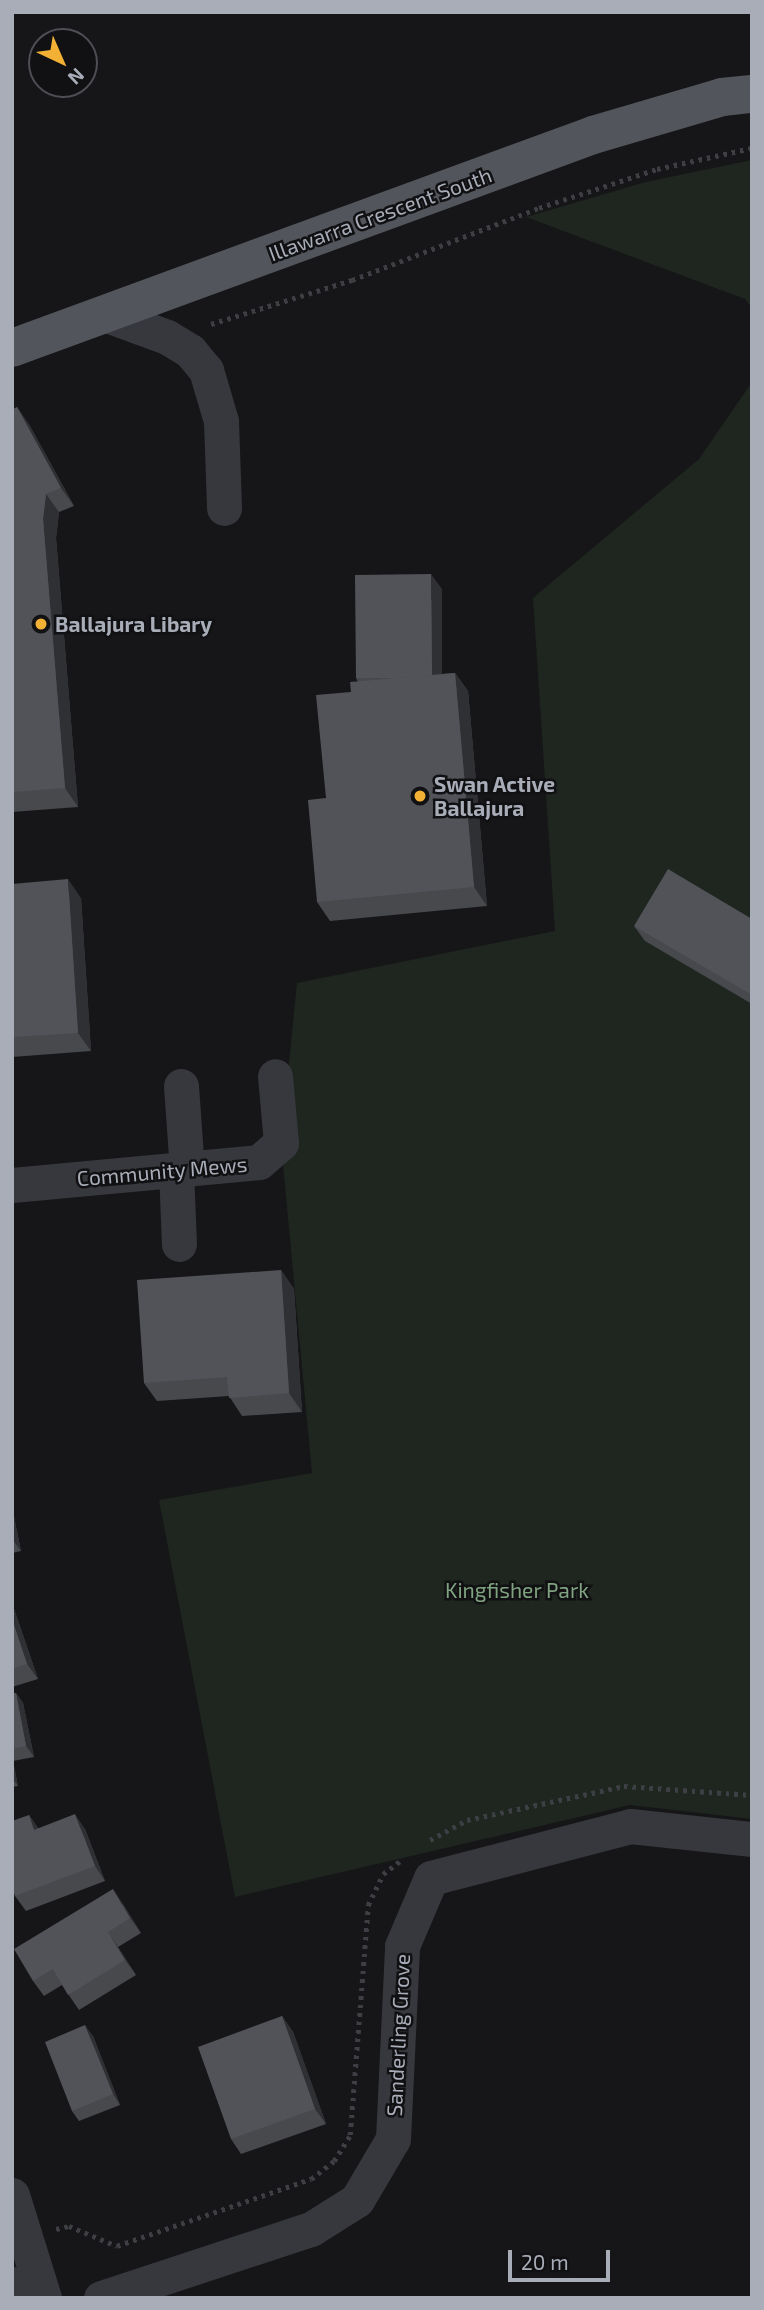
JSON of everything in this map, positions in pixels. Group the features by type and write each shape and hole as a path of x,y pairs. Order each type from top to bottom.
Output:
{"main road":[{"name":"Illawarra Crescent South","path":"12,348 593,135 722,97 752,94"}],"street":[{"path":"107,315 167,337 198,361 215,392 222,421 223,508"},
{"name":"Community Mews","path":"12,1185 259,1162 281,1143 275,1076"},
{"path":"179,1244 181,1086"},
{"name":"Sanderling Grove","path":"102,2298 311,2229 357,2200 393,2139 402,1946 431,1878 630,1826 752,1839"},
{"path":"12,2195 44,2298"},
{"path":"12,2284 17,2298"}],"path":[{"path":"167,337 352,280 539,208 656,169 752,148"}],"green space":[{"path":"752,160 752,308 745,299 526,217 646,182"},
{"name":"Kingfisher Park","path":"752,382 752,1819 630,1805 235,1897 159,1500 312,1473 281,1143 297,983 555,931 533,598 699,459"}],"building":[{"name":"Ballajura Libary","path":"17,407 61,488 46,494 43,519 65,788 12,792 12,410"},
{"path":"431,574 432,675 356,678 355,575"},
{"path":"455,673 474,887 317,902 308,800 326,798 316,695 351,692 350,682"},
{"path":"668,869 752,919 752,995 634,926"},
{"path":"68,879 78,1033 12,1037 12,884"},
{"path":"281,1270 289,1393 229,1398 227,1377 144,1383 137,1280"},
{"path":"12,1619 27,1664 12,1669"},
{"path":"12,1693 16,1693 26,1746 12,1749"},
{"path":"75,1814 95,1866 15,1896 12,1888 12,1821 29,1815 34,1830"},
{"path":"113,1889 130,1918 108,1932 125,1960 68,1995 53,1969 33,1981 14,1949"},
{"path":"282,2016 315,2109 231,2139 198,2047"},
{"path":"85,2025 113,2094 72,2111 45,2042"}],"place":[{"name":"Ballajura Libary","path":"41,624"},
{"name":"Swan Active Ballajura","path":"420,796"}]}
